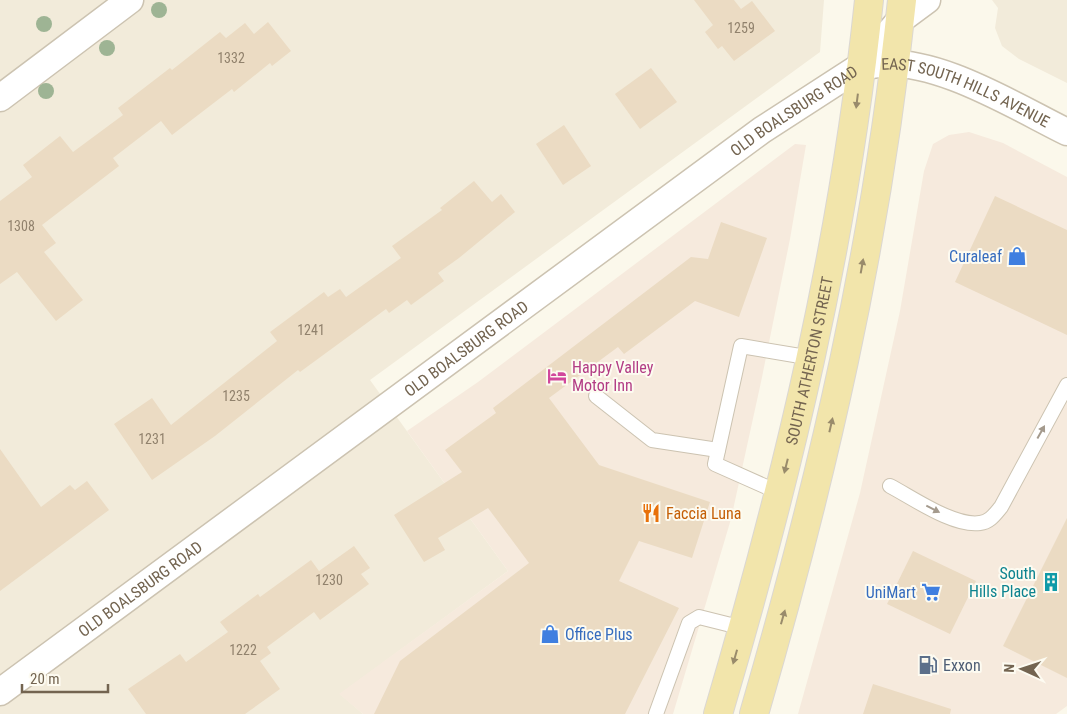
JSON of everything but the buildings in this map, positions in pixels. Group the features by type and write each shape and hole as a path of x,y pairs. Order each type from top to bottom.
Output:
{"main road":[{"name":"SOUTH ATHERTON STREET","path":"718,714 780,494 812,358 851,147 869,0"},
{"name":"SOUTH ATHERTON STREET","path":"754,714 790,593 839,390 879,172 901,10"}],"street":[{"path":"0,98 130,0"},
{"name":"OLD BOALSBURG ROAD","path":"0,692 762,130 861,66 901,10 927,0"},
{"name":"EAST SOUTH HILLS AVENUE","path":"861,66 878,64 916,66 965,82 1067,132"}],"lane":[{"path":"780,494 715,464 741,346 812,358"},
{"path":"890,486 966,523 982,523 992,518 1001,507 1067,385"},
{"path":"596,396 652,440 718,450"},
{"path":"656,714 689,622 700,617 743,628"}],"shaded area":[{"path":"0,0 824,0 820,52 370,380 508,571 340,694 363,714 0,714"},
{"path":"992,0 1067,0 1067,83 1019,59 1002,46 995,28 998,8"},
{"path":"969,132 1003,143 1067,177 1067,706 1056,714 798,714 860,493 900,311 924,171 933,144 949,135"},
{"path":"795,144 806,145 790,239 761,382 731,519 673,714 363,714 339,694 508,571 407,431 478,382"}],"place":[{"name":"Curaleaf","path":"1017,256"},
{"name":"Happy Valley Motor Inn","path":"557,376"},
{"name":"Faccia Luna","path":"651,513"},
{"name":"South Hills Place","path":"1051,582"},
{"name":"UniMart","path":"931,592"},
{"name":"Office Plus","path":"550,634"},
{"name":"Exxon","path":"928,665"}]}
